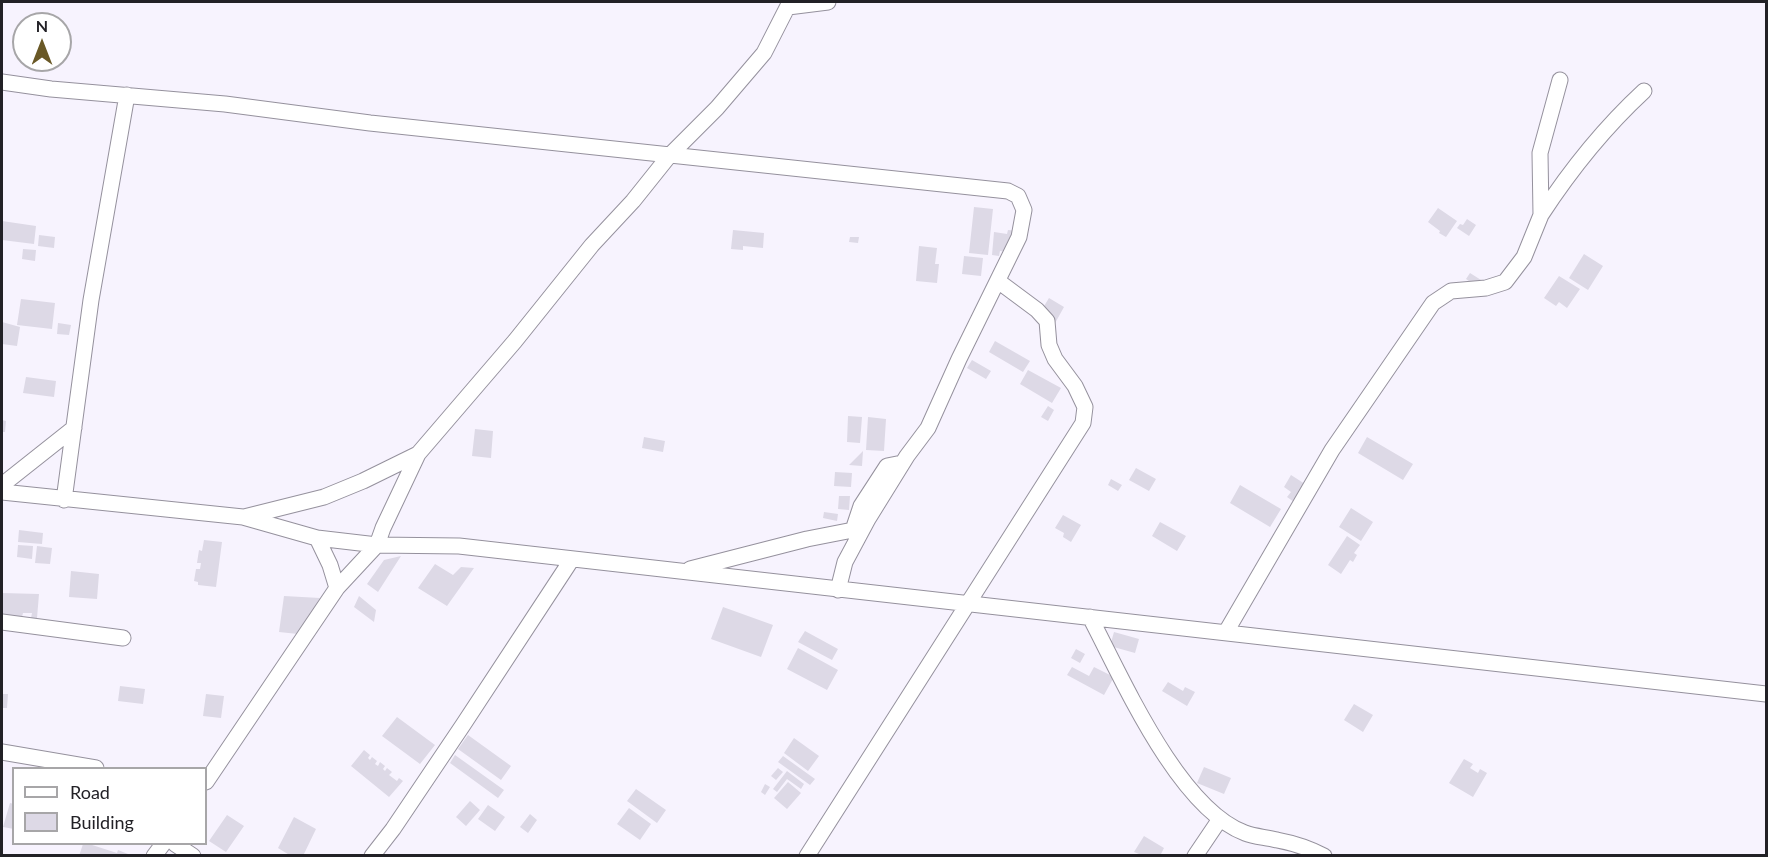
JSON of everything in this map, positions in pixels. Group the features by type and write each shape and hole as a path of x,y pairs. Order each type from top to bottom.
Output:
{"street":[{"path":"207,781 337,588 377,545 418,454 669,156 717,108 764,53 789,4 828,2"},
{"path":"1542,214 1540,153 1560,80"},
{"path":"2,82 51,89 225,104 370,123 1008,191 1018,196 1024,210 1019,237 928,428 902,463 845,562 838,590"},
{"path":"1226,632 1332,450 1433,303 1451,291 1486,288 1505,282 1524,257 1542,214 1562,182 1617,116 1644,91"},
{"path":"64,500 91,300 127,95"},
{"path":"807,855 1083,423 1085,407 1075,387 1054,359 1048,345 1047,321 1037,310 998,281"},
{"path":"2,485 74,428"},
{"path":"243,517 324,497 418,454"},
{"path":"681,572 807,539 853,530 861,506 887,466 902,463"},
{"path":"2,492 243,517 317,538 377,545 459,546 1767,694"},
{"path":"317,538 330,565 337,588"},
{"path":"372,855 393,829 572,559"},
{"path":"1090,617 1149,730 1182,780 1220,819 1245,833 1280,840 1324,855"},
{"path":"2,622 123,638"},
{"path":"2,752 90,767"},
{"path":"1195,855 1220,819"},
{"path":"178,845 194,855"}],"building":[{"path":"974,207 993,209 988,255 969,253"},
{"path":"1438,208 1457,221 1446,237 1428,222"},
{"path":"1467,219 1476,225 1469,236 1457,228"},
{"path":"2,221 36,226 34,244 2,240"},
{"path":"733,230 764,233 763,248 743,246 743,250 731,249"},
{"path":"1008,230 1019,231 1017,253 1000,251 999,256 992,255 994,232 1007,234"},
{"path":"39,235 55,237 54,248 38,246"},
{"path":"850,237 859,237 858,243 849,242"},
{"path":"919,246 937,248 935,264 939,264 937,283 916,281"},
{"path":"23,249 36,250 35,261 22,259"},
{"path":"1584,254 1603,266 1588,290 1569,278"},
{"path":"964,256 983,258 981,276 962,274"},
{"path":"1470,273 1489,285 1485,292 1466,279"},
{"path":"1559,276 1580,289 1567,308 1559,302 1556,306 1544,298"},
{"path":"1049,298 1064,307 1054,325 1038,316"},
{"path":"21,299 55,303 52,329 17,325"},
{"path":"2,322 20,327 17,346 2,344"},
{"path":"58,323 71,325 69,335 57,334"},
{"path":"995,341 1030,361 1023,372 989,352"},
{"path":"972,360 991,371 986,379 967,368"},
{"path":"1028,370 1061,388 1052,403 1020,384"},
{"path":"26,377 56,381 54,397 23,393"},
{"path":"1048,406 1054,410 1048,421 1041,417"},
{"path":"848,416 862,417 860,443 847,442"},
{"path":"868,417 886,419 884,451 866,450"},
{"path":"2,420 6,421 5,432 2,432"},
{"path":"475,429 493,431 491,458 472,456"},
{"path":"644,437 665,441 663,452 642,448"},
{"path":"1367,437 1413,464 1403,480 1358,453"},
{"path":"863,451 862,466 849,465"},
{"path":"1136,468 1156,479 1149,491 1129,480"},
{"path":"835,472 852,473 851,487 834,486"},
{"path":"1291,475 1305,484 1294,502 1287,497 1291,492 1284,487"},
{"path":"1111,479 1122,485 1118,491 1108,485"},
{"path":"1240,485 1281,509 1270,527 1230,503"},
{"path":"839,496 850,496 849,510 838,509"},
{"path":"1351,508 1373,522 1361,541 1339,527"},
{"path":"824,512 838,514 837,521 823,518"},
{"path":"1063,515 1081,525 1071,542 1063,537 1064,533 1055,528"},
{"path":"1160,522 1186,536 1177,551 1152,536"},
{"path":"19,530 43,533 42,544 18,542"},
{"path":"1347,536 1360,545 1354,553 1357,555 1353,562 1350,560 1341,574 1328,565"},
{"path":"204,540 222,542 216,587 198,585 198,582 194,581 196,569 200,569 201,563 197,563 199,550 202,551"},
{"path":"18,545 33,546 32,559 17,557"},
{"path":"37,546 52,548 50,564 35,563"},
{"path":"401,556 378,592 367,584 384,560"},
{"path":"435,564 453,575 461,567 474,568 447,606 418,588"},
{"path":"71,571 99,574 97,599 69,597"},
{"path":"2,593 39,594 37,618 31,618 32,613 23,613 22,617 2,615"},
{"path":"284,596 320,598 298,634 279,632"},
{"path":"359,596 376,610 374,622 354,607"},
{"path":"723,607 773,625 761,657 711,639"},
{"path":"805,631 838,649 832,660 798,642"},
{"path":"1114,632 1139,639 1135,653 1110,646"},
{"path":"798,648 838,670 827,690 787,669"},
{"path":"1076,649 1085,654 1080,663 1071,658"},
{"path":"1072,667 1089,676 1094,667 1114,677 1104,695 1067,675"},
{"path":"1168,682 1183,691 1185,687 1195,692 1187,706 1162,691"},
{"path":"120,686 145,689 143,704 118,701"},
{"path":"2,694 8,694 7,708 2,708"},
{"path":"206,694 224,696 221,718 203,716"},
{"path":"1354,704 1373,715 1363,732 1344,720"},
{"path":"397,717 435,745 420,764 382,736"},
{"path":"468,735 511,766 501,780 458,749"},
{"path":"794,738 819,756 808,771 784,753"},
{"path":"364,750 370,755 368,758 370,760 372,757 377,761 375,764 378,766 380,762 385,766 383,769 385,771 387,768 392,772 389,775 397,781 399,778 403,781 389,797 351,766"},
{"path":"455,755 504,790 498,798 450,763"},
{"path":"783,756 815,779 810,785 778,762"},
{"path":"1464,759 1473,764 1470,768 1478,773 1480,769 1487,773 1473,797 1449,783"},
{"path":"1204,767 1231,778 1224,794 1197,783"},
{"path":"778,768 783,772 776,780 771,776"},
{"path":"787,771 804,784 801,789 787,779 777,792 773,789"},
{"path":"788,782 801,793 787,809 774,798"},
{"path":"765,784 770,787 765,795 761,792"},
{"path":"636,789 666,810 657,823 627,801"},
{"path":"470,801 480,810 466,826 456,817"},
{"path":"10,803 12,804 12,829 3,827"},
{"path":"488,805 505,817 495,831 478,819"},
{"path":"629,808 651,824 640,840 617,824"},
{"path":"530,814 537,820 528,833 520,827"},
{"path":"227,815 244,826 226,852 209,841"},
{"path":"294,817 316,829 303,856 291,856 278,848"},
{"path":"1144,836 1164,848 1160,856 1144,856 1134,852"},
{"path":"83,845 92,845 117,853 118,850 133,856 79,856"}]}
